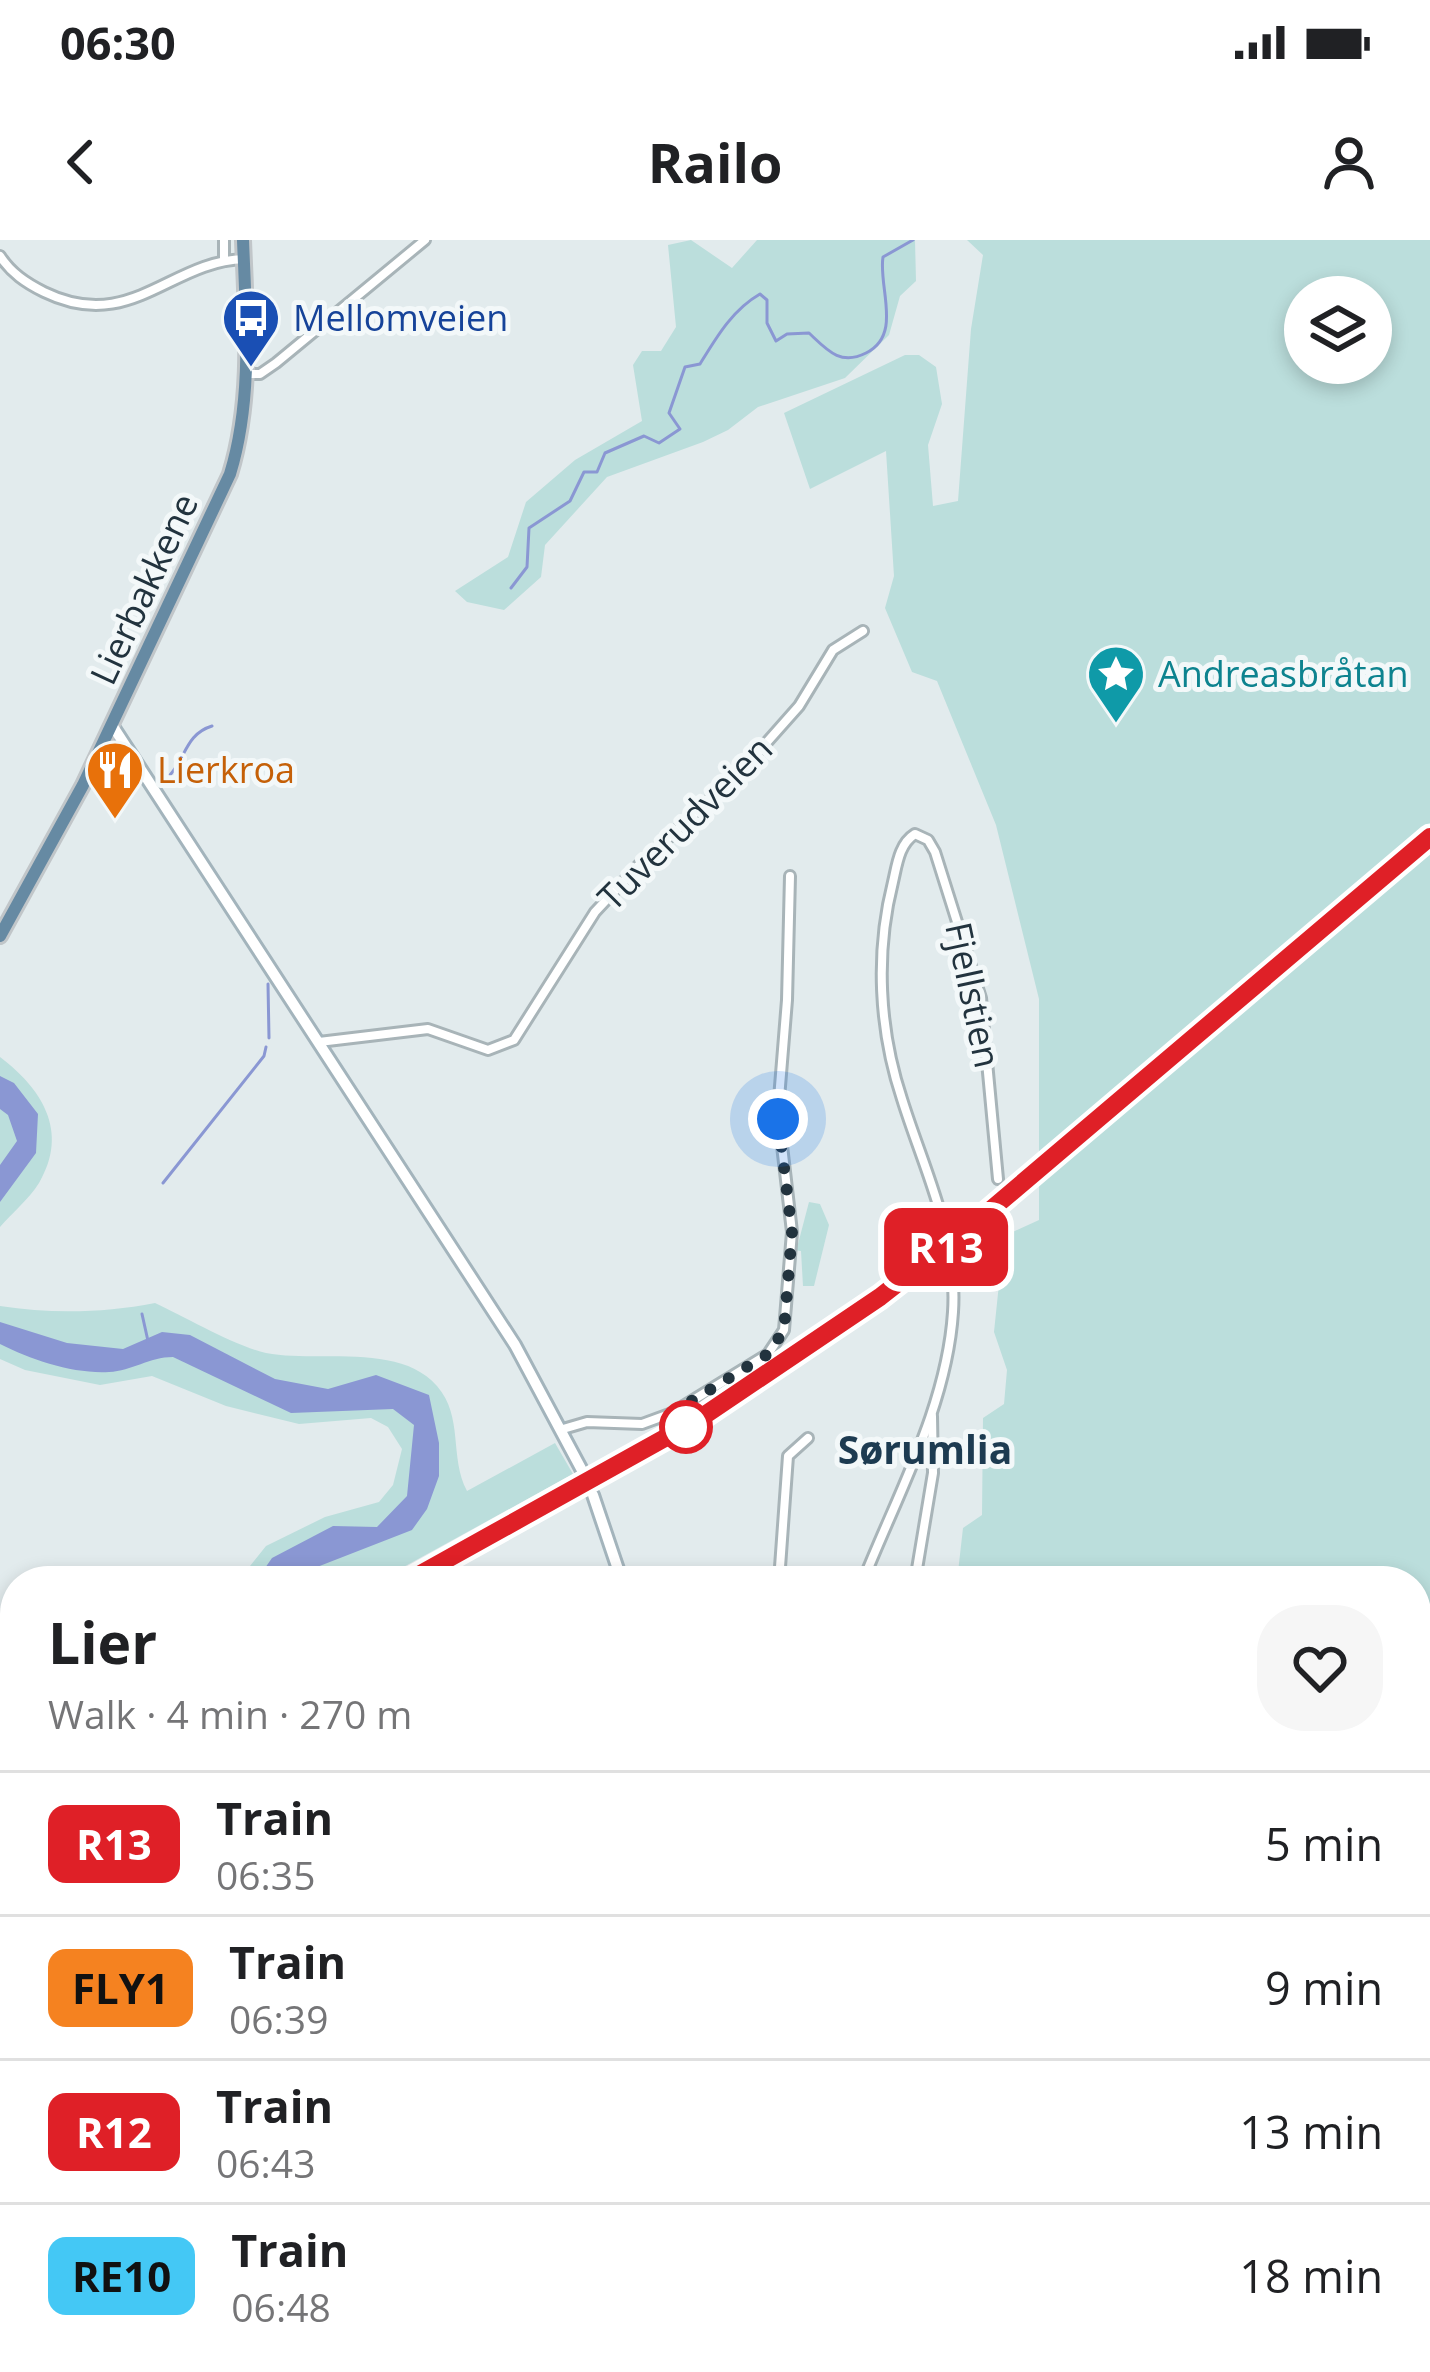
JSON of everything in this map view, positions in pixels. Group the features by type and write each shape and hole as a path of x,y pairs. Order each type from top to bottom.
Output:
{"main road":[{"name":"Lierbakkene","path":"0,936 104,743 230,474 242,425 245,374 243,240"},
{"path":"112,725 514,1345 584,1475"},
{"path":"104,743 138,763"},
{"path":"592,1495 617,1566"}],"street":[{"path":"224,240 224,261"},
{"path":"245,374 260,374 276,363 424,240"},
{"path":"0,256 14,274 34,287 91,305 140,297 224,261 244,260"},
{"name":"Tuverudveien","path":"319,1042 416,1029 437,1030 488,1050 514,1040 595,912 744,768 799,706 833,650 862,632"},
{"name":"Fjellstien","path":"931,1413 953,1315 950,1248 893,1071 881,976 887,905 908,837 919,833 935,852 977,982 998,1179"},
{"path":"562,1429 587,1422 642,1424 672,1413 768,1354 784,1330 792,1232 778,1111 788,1000 790,876"},
{"path":"869,1566 931,1413"},
{"path":"918,1566 933,1473 931,1413"},
{"path":"780,1566 788,1456 808,1438"}],"shaded area":[{"path":"691,240 732,268 757,240 915,240 916,281 900,296 889,335 845,378 758,407 703,442 607,477 545,545 541,577 504,610 467,602 455,591 508,557 526,502 575,460 642,421 633,365 642,351 661,351 676,327 668,245"},
{"path":"967,240 1430,240 1430,1566 959,1566 963,1528 982,1515 983,1418 1004,1404 1007,1370 994,1332 1004,1236 1039,1220 1039,999 996,825 937,681 912,672 885,608 894,576 886,451 810,489 784,413 905,355 919,355 936,367 942,404 928,445 933,506 958,501 971,329 983,255"},
{"path":"0,1057 39,1097 51,1128 52,1146 39,1183 0,1227"},
{"path":"809,1202 820,1204 829,1225 814,1286 803,1286 801,1251 794,1250 794,1245"},
{"path":"155,1303 266,1353 380,1359 421,1372 437,1386 451,1411 467,1491 555,1443 573,1474 405,1566 250,1566 266,1546 325,1517 379,1502 393,1485 402,1449 388,1427 371,1418 299,1424 226,1406 152,1376 100,1385 25,1370 0,1359 0,1306 116,1309"}],"water":[{"path":"0,1076 14,1083 38,1114 36,1153 0,1202 0,1165 17,1141 8,1115 0,1109"},
{"path":"0,1322 67,1343 123,1349 162,1332 190,1335 275,1379 328,1389 376,1375 429,1395 439,1443 439,1476 427,1509 412,1530 320,1566 266,1566 272,1558 333,1526 377,1527 407,1496 414,1425 393,1409 291,1413 173,1357 109,1372 81,1371 0,1344"}],"waterway":[{"path":"511,588 527,567 529,528 570,501 584,472 597,472 605,453 644,436 659,443 680,429 669,413 685,367 700,364 741,308 760,294 767,300 767,323 776,341 787,334 809,333 841,357 857,357 884,335 883,257 913,240"},
{"path":"170,775 192,740 212,726"},
{"path":"268,984 269,1038"},
{"path":"163,1183 264,1056 266,1047"},
{"path":"142,1314 148,1341"}],"railway":[{"path":"435,1566 661,1441 823,1339"}],"train":[{"name":"R13","path":"435,1566 699,1419 880,1297 987,1213 1430,837"}],"place":[{"name":"Mellomveien","path":"251,369"},
{"name":"Andreasbråtan","path":"1116,725"},
{"name":"Lierkroa","path":"115,821"}],"district":[{"name":"Sørumlia","path":"925,1450"}],"route":[{"path":"686,1427 672,1413 768,1354 784,1330 792,1232 778,1119"}]}
